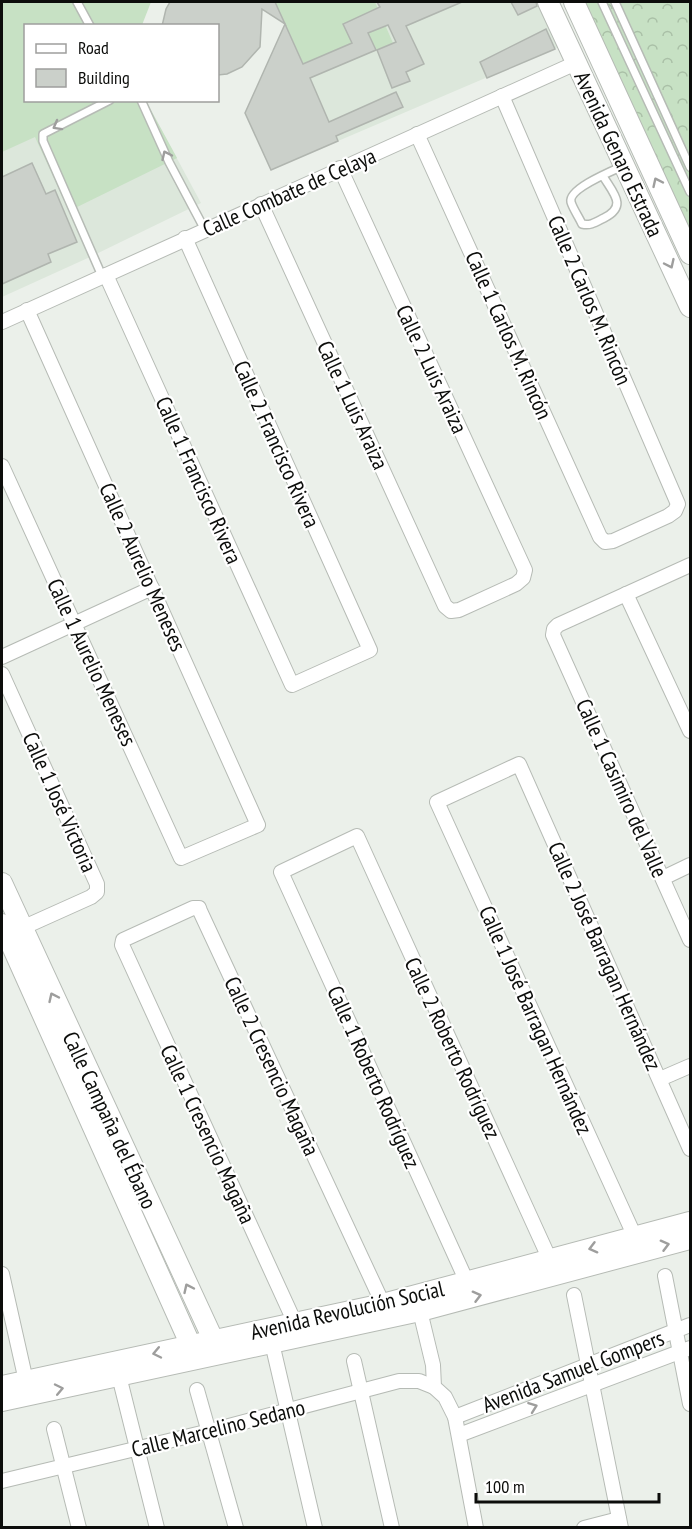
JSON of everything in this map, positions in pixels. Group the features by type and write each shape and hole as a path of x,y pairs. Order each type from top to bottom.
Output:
{"street":[{"name":"Avenida Genaro Estrada","path":"548,2 690,307"},
{"name":"Avenida Genaro Estrada","path":"574,2 690,254"},
{"name":"Calle Combate de Celaya","path":"2,322 576,63"},
{"name":"Calle 2 Carlos M. Rincón","path":"502,96 678,504 669,516 613,541 605,542 600,537"},
{"name":"Calle 1 Carlos M. Rincón","path":"417,134 600,537"},
{"name":"Calle 2 Luis Araiza","path":"340,168 525,570 523,578 516,584 459,610 451,611 445,606"},
{"name":"Calle 1 Luis Araiza","path":"261,204 445,606"},
{"name":"Calle 2 Francisco Rivera","path":"184,238 370,650 292,685"},
{"name":"Calle 1 Francisco Rivera","path":"104,275 292,685"},
{"name":"Calle 2 Aurelio Meneses","path":"27,310 258,825 181,858"},
{"name":"Calle 1 Aurelio Meneses","path":"2,466 181,858"},
{"path":"690,565 626,594 690,731"},
{"path":"2,657 152,588"},
{"name":"Calle 1 Casimiro del Valle","path":"626,594 558,625 553,635 690,940"},
{"name":"Calle 1 José Victoria","path":"2,674 97,884 97,892 92,897 22,928"},
{"name":"Calle 2 José Barragan Hernández","path":"437,802 519,764 690,1149"},
{"name":"Calle 1 José Barragan Hernández","path":"437,802 635,1237"},
{"name":"Calle 1 Roberto Rodríguez","path":"357,836 281,872 467,1282"},
{"name":"Calle 2 Roberto Rodríguez","path":"357,836 550,1260"},
{"path":"663,878 690,865"},
{"name":"Calle Campaña del Ébano","path":"2,884 217,1348"},
{"name":"Calle 2 Cresencio Magaña","path":"122,945 123,940 194,908 199,908 383,1304"},
{"name":"Calle Campaña del Ébano","path":"2,924 195,1353"},
{"name":"Calle 1 Cresencio Magaña","path":"122,945 295,1323"},
{"path":"660,1079 690,1066"},
{"name":"Avenida Revolución Social","path":"2,1386 217,1348 295,1323 383,1304 690,1222"},
{"name":"Avenida Revolución Social","path":"217,1348 274,1351 690,1239"},
{"path":"2,1274 26,1381"},
{"path":"665,1276 675,1330 685,1351 690,1404"},
{"path":"574,1295 620,1523 584,1527"},
{"path":"420,1311 433,1365 434,1387 445,1397 455,1417 476,1527"},
{"path":"183,1323 194,1324 202,1317"},
{"name":"Avenida Samuel Gompers","path":"455,1417 690,1325"},
{"path":"274,1351 315,1527"},
{"name":"Avenida Samuel Gompers","path":"459,1435 685,1351"},
{"name":"Avenida Revolución Social","path":"2,1401 119,1376 195,1353"},
{"path":"354,1361 392,1527"},
{"path":"119,1376 157,1527"},
{"name":"Calle Marcelino Sedano","path":"2,1481 210,1431 399,1381 419,1381 434,1387"},
{"path":"197,1390 236,1527"},
{"path":"54,1429 79,1527"}],"lane":[{"path":"77,2 89,24"},
{"path":"602,2 690,192"},
{"path":"615,2 690,167"},
{"path":"104,275 43,141 43,134 106,102"},
{"path":"142,102 178,180 205,230"},
{"path":"603,176 617,199 618,206 615,213 590,225 582,224 571,201 572,195 579,188 624,165"}],"shaded area":[{"path":"2,2 24,24 24,102 147,102 201,203 2,297"},
{"path":"275,2 542,2 563,45 338,141"}],"green space":[{"path":"2,2 151,2 142,24 24,24 24,102 147,102 177,158 69,211 35,137 2,152"},
{"path":"275,2 375,2 393,43 310,78"},
{"path":"583,2 690,2 690,237"}],"building":[{"path":"170,2 275,2 285,24 262,9 260,47 242,67 219,75 219,24 162,24"},
{"path":"377,2 462,2 406,26 424,64 406,72 410,81 392,88 377,50 396,42 388,25 368,33 376,50 310,78 329,122 396,92 403,107 336,136 338,141 271,170 245,113 285,24 303,64 352,43 343,24 380,7"},
{"path":"511,2 536,2 537,6 518,15"},
{"path":"546,29 555,49 487,78 480,62"},
{"path":"32,163 46,194 55,190 77,242 48,254 51,262 2,284 2,177"}]}
